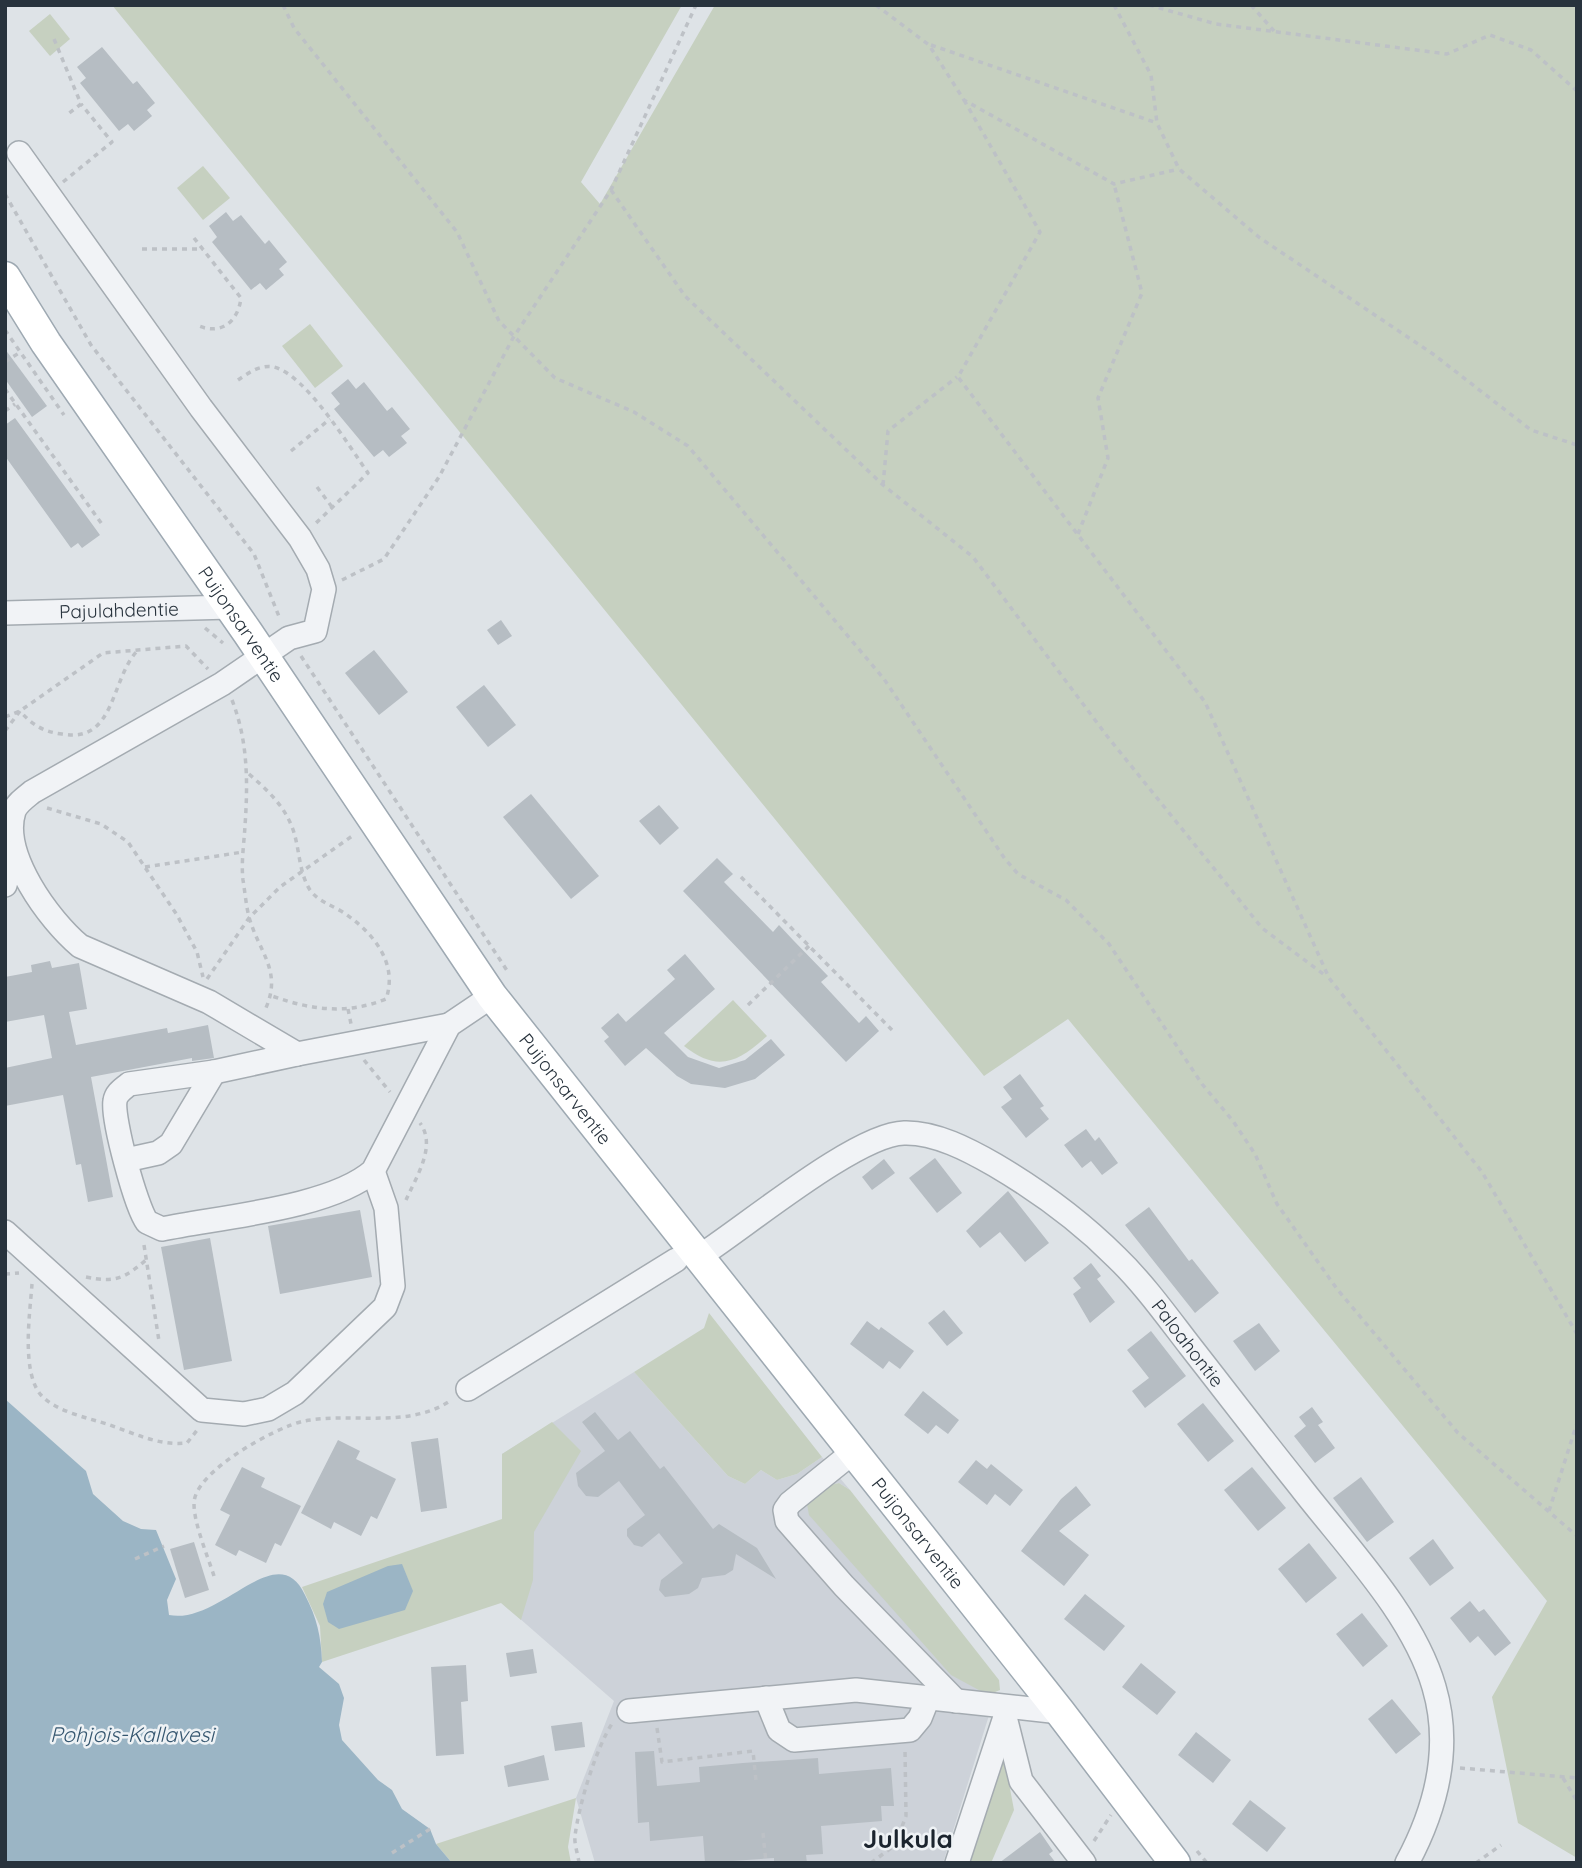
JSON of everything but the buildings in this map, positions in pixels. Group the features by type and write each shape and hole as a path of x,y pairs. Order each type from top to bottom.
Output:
{"main road":[{"name":"Puijonsarventie","path":"5,278 46,343 262,654 503,989 686,1259 852,1452 1059,1712 1182,1852"}],"street":[{"path":"19,153 201,408 300,538 318,569 324,589 315,631 289,638 222,684 76,764 14,806 10,824 14,852 30,886 64,933 80,946 209,1002 297,1054"},
{"name":"Pajulahdentie","path":"5,613 231,607"},
{"path":"5,884 14,852"},
{"path":"449,1025 373,1171 359,1183 325,1198 162,1228 148,1223 139,1212 114,1104 121,1090 129,1084 214,1073 449,1025 503,989"},
{"path":"127,1160 158,1153 172,1144 214,1073"},
{"name":"Paloahontie","path":"468,1389 686,1259 842,1157 886,1135 904,1133 949,1143 977,1154 1073,1217 1144,1287 1396,1612 1420,1653 1434,1688 1441,1725 1441,1766 1426,1824 1407,1863"},
{"path":"5,1232 202,1410 244,1414 268,1409 295,1393 385,1307 393,1286 386,1208 373,1171"},
{"path":"852,1452 790,1503 785,1510 787,1521 844,1586 956,1701"},
{"path":"629,1711 856,1690 956,1701 1007,1712 1059,1712"},
{"path":"766,1699 779,1730 794,1740 911,1730 920,1718 928,1698"},
{"path":"1007,1712 1021,1781 1083,1861"},
{"path":"957,1863 1007,1712"}],"path":[{"path":"283,5 294,28 457,232 499,321 513,338 555,378 634,412 688,446 884,679 1005,859 1018,874 1066,900 1109,944 1202,1084 1233,1121 1255,1154 1277,1204 1337,1289 1458,1433 1577,1536"},
{"path":"324,589 384,559 439,477 513,338 611,190 696,5"},
{"path":"876,5 929,45 1157,124"},
{"path":"1114,5 1151,75 1157,124 1179,169 1260,238 1433,354 1531,429 1577,444"},
{"path":"1149,5 1216,24 1447,54 1490,34 1531,50 1577,90"},
{"path":"1251,5 1275,33"},
{"path":"48,194 112,142 81,104 54,40"},
{"path":"883,485 888,431 958,377 1040,232 929,45"},
{"path":"964,100 1114,184 1179,169"},
{"path":"68,114 81,104"},
{"path":"1078,534 1108,458 1098,398 1142,293 1114,184"},
{"path":"611,190 685,296 883,485 973,557 1107,736 1262,928 1328,978 1482,1172 1577,1334"},
{"path":"5,194 91,345 254,554 289,638 503,989"},
{"path":"194,238 242,298 236,317 228,325 219,330 199,326"},
{"path":"142,249 203,249"},
{"path":"5,362 19,353"},
{"path":"238,380 260,368 271,366 281,370 314,398 368,473 300,538"},
{"path":"958,377 1205,702 1328,978"},
{"path":"5,389 104,527"},
{"path":"5,411 15,404"},
{"path":"290,451 330,419"},
{"path":"317,487 332,507"},
{"path":"5,717 20,711 103,653 186,646 222,684 242,726 247,772 242,876 249,918 266,953 273,983 272,996 254,1029"},
{"path":"20,711 45,732 68,736 92,732 103,722 126,663 138,650"},
{"path":"5,731 20,711"},
{"path":"247,772 279,801 293,829 302,871 318,900 366,928 389,965 391,982 386,999 361,1009 305,1008 272,996"},
{"path":"14,806 101,824 128,842 177,915 197,952 204,983 249,918 280,887 355,834"},
{"path":"145,867 244,852"},
{"path":"741,877 891,1030"},
{"path":"748,1005 809,946"},
{"path":"139,1212 164,1378"},
{"path":"33,1273 27,1339 33,1376 41,1395 63,1408 166,1445 187,1443 198,1429 202,1410"},
{"path":"214,1576 194,1504 201,1482 217,1466 301,1422 421,1415 442,1406 468,1389"},
{"path":"1549,1512 1577,1423"},
{"path":"135,1559 164,1546"},
{"path":"655,1708 662,1762 752,1751 756,1781"},
{"path":"579,1863 575,1838 606,1732 614,1721 629,1711"},
{"path":"871,1863 895,1845 906,1816 905,1731"},
{"path":"1441,1766 1577,1778"},
{"path":"1563,1778 1577,1801"},
{"path":"1083,1861 1114,1810"},
{"path":"392,1853 430,1829"},
{"path":"763,1833 766,1863"},
{"path":"1476,1863 1502,1845"},
{"path":"1182,1852 1207,1863"}],"shaded area":[{"path":"634,1372 728,1476 745,1484 761,1470 777,1480 797,1474 822,1457 850,1490 839,1483 827,1486 995,1696 943,1863 595,1863 576,1798 614,1701 502,1603 502,1454"}],"green space":[{"path":"112,5 682,5 581,182 600,204 715,5 1577,5 1577,1858 1518,1823 1492,1697 1547,1601 1068,1019 984,1076"},
{"path":"50,14 70,39 50,56 29,31"},
{"path":"203,166 230,198 203,220 177,188"},
{"path":"310,324 343,366 315,388 282,346"},
{"path":"733,1000 767,1036 747,1052 727,1061 707,1059 684,1046"},
{"path":"709,1313 822,1457 797,1474 777,1480 761,1470 745,1484 728,1476 634,1372 704,1328"},
{"path":"552,1422 581,1451 534,1532 533,1580 521,1620 501,1603 322,1662 320,1626 302,1587 502,1519 502,1454"},
{"path":"839,1483 850,1490 999,1680 1000,1690 988,1695 951,1675 809,1515 807,1504 826,1486"},
{"path":"1003,1751 1014,1810 991,1863 969,1863"},
{"path":"576,1798 568,1847 571,1863 452,1863 436,1844"}],"water":[{"name":"Pohjois-Kallavesi","path":"5,1399 86,1471 93,1494 123,1521 141,1529 156,1530 176,1579 167,1600 169,1615 189,1615 208,1608 263,1578 279,1574 293,1579 305,1595 315,1619 322,1662 319,1667 339,1684 344,1698 339,1725 342,1740 378,1780 392,1790 402,1809 430,1829 436,1844 452,1863 5,1863"},
{"path":"402,1564 413,1591 405,1610 339,1629 328,1622 323,1604 327,1592 388,1566"}],"district":[{"name":"Julkula","path":"908,1839"}]}
